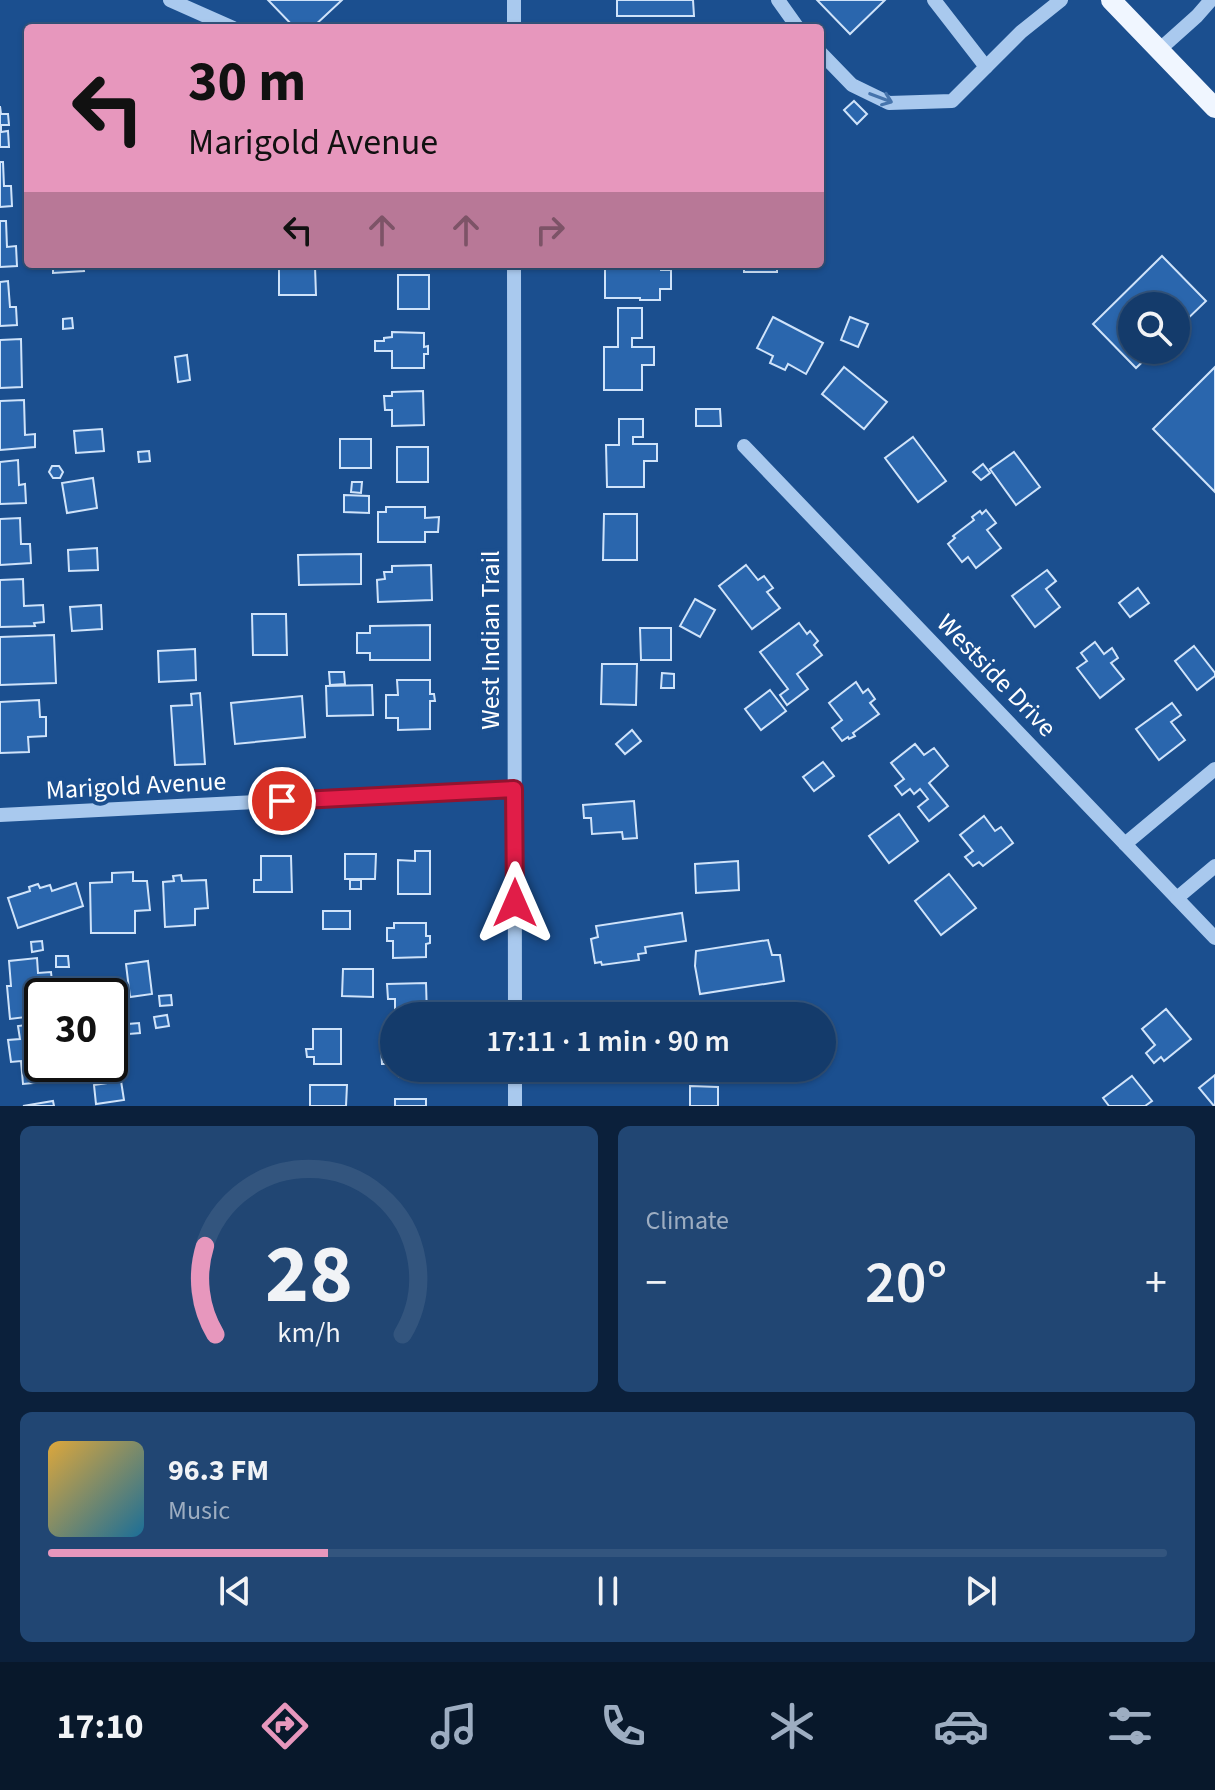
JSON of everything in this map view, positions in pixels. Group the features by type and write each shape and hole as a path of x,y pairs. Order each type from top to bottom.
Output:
{"main road":[{"path":"1111,0 1215,108"}],"street":[{"path":"170,0 224,24"},
{"path":"514,0 514,24"},
{"path":"778,0 795,24"},
{"path":"934,0 986,67"},
{"path":"824,56 852,85 889,103 952,101 1021,32 1061,0"},
{"path":"1159,50 1211,0"},
{"name":"West Indian Trail","path":"514,268 515,1002"},
{"name":"Westside Drive","path":"744,446 1215,938"},
{"path":"1125,844 1215,769"},
{"name":"Marigold Avenue","path":"0,815 514,789"},
{"path":"1177,898 1215,866"},
{"path":"515,1082 515,1106"}],"building":[{"path":"268,0 342,0 316,24 291,24"},
{"path":"617,0 693,0 694,16 617,16"},
{"path":"817,0 885,0 850,34"},
{"path":"854,101 867,114 857,124 844,110"},
{"path":"0,106 1,114 8,114 9,125 1,125 1,132 8,131 9,147 0,147"},
{"path":"0,162 3,162 4,186 11,186 12,206 0,207"},
{"path":"0,221 6,221 7,247 16,246 17,266 0,267"},
{"path":"1162,256 1206,301 1190,316 1190,292 1125,292"},
{"path":"53,268 84,268 84,271 53,273"},
{"path":"279,268 315,268 316,295 279,295"},
{"path":"605,268 671,270 671,289 660,289 660,300 605,298"},
{"path":"744,268 777,268 777,272 744,272"},
{"path":"398,275 429,275 429,309 398,309"},
{"path":"8,281 10,307 16,307 17,325 0,326 0,282"},
{"path":"1118,299 1118,350 1093,324"},
{"path":"618,308 642,308 642,338 632,338 632,347 654,347 654,365 642,365 642,390 604,390 604,347 618,347"},
{"path":"773,317 823,343 806,374 788,364 785,370 770,363 773,356 757,348"},
{"path":"850,317 868,324 858,347 841,340"},
{"path":"72,318 73,328 63,329 63,319"},
{"path":"392,332 424,333 424,347 428,346 428,354 424,354 424,368 392,368 392,351 375,351 375,341 392,337"},
{"path":"21,339 22,387 0,388 0,340"},
{"path":"187,355 190,380 178,382 175,357"},
{"path":"844,367 887,402 864,429 822,394"},
{"path":"1215,367 1215,492 1153,429"},
{"path":"423,391 424,425 392,426 392,410 385,410 384,396 392,396 392,392"},
{"path":"24,400 25,435 35,434 35,447 0,450 0,401"},
{"path":"696,409 720,409 721,426 696,426"},
{"path":"619,419 643,419 643,437 633,437 633,444 657,444 657,461 644,461 644,487 607,487 606,445 619,445"},
{"path":"102,429 104,451 76,453 74,431"},
{"path":"913,437 946,481 918,502 885,458"},
{"path":"340,439 371,439 371,468 340,468"},
{"path":"397,447 428,447 428,482 397,482"},
{"path":"149,451 150,461 139,462 138,452"},
{"path":"1014,452 1040,487 1016,505 990,469"},
{"path":"18,460 19,485 25,484 26,503 0,504 0,462"},
{"path":"983,464 990,473 981,480 973,472"},
{"path":"52,466 59,466 63,472 60,478 53,478 49,472"},
{"path":"93,478 97,508 67,513 62,483"},
{"path":"352,482 362,482 361,493 351,492"},
{"path":"344,495 369,496 369,513 344,512"},
{"path":"386,507 425,507 425,518 439,517 438,532 425,532 425,542 378,542 378,512 386,512"},
{"path":"986,510 996,523 987,530 1001,548 976,568 968,557 962,562 948,544 955,538 953,536 974,520 972,517"},
{"path":"604,514 637,514 637,560 603,560"},
{"path":"20,518 21,544 30,544 31,563 0,565 0,519"},
{"path":"97,548 98,570 69,571 68,550"},
{"path":"361,554 361,584 299,585 298,555"},
{"path":"431,565 432,600 378,602 377,580 385,579 384,572 392,572 392,566"},
{"path":"746,565 758,580 764,576 773,588 767,592 780,608 752,629 719,586"},
{"path":"1047,570 1056,581 1046,589 1060,607 1035,627 1012,596"},
{"path":"23,579 24,606 43,605 44,622 34,623 35,626 0,627 0,580"},
{"path":"1138,588 1149,603 1130,617 1119,603"},
{"path":"695,599 715,610 700,637 680,626"},
{"path":"101,605 102,629 72,631 70,607"},
{"path":"252,614 286,614 287,655 253,655"},
{"path":"799,623 807,634 810,631 818,641 814,645 822,655 797,674 808,689 787,705 780,695 788,689 760,652"},
{"path":"430,625 430,660 370,660 370,653 357,653 357,633 370,633 370,626"},
{"path":"640,628 671,628 671,660 641,660"},
{"path":"54,635 56,683 0,685 0,637"},
{"path":"1095,642 1104,654 1112,648 1118,658 1111,663 1124,679 1100,698 1077,668 1087,661 1081,653"},
{"path":"1194,646 1215,673 1197,690 1175,661"},
{"path":"195,649 196,680 159,682 158,651"},
{"path":"602,664 637,664 636,705 601,704"},
{"path":"329,672 344,672 345,684 330,685"},
{"path":"662,673 674,674 674,688 661,688"},
{"path":"397,680 430,680 430,694 434,694 435,701 430,701 430,729 398,730 398,718 386,718 386,695 398,695"},
{"path":"856,682 863,693 868,689 875,699 870,703 879,714 853,733 855,736 842,741 832,728 842,720 829,703"},
{"path":"372,685 373,715 327,716 326,686"},
{"path":"770,690 786,711 761,730 745,709"},
{"path":"200,693 205,764 175,765 171,706 192,705 191,694"},
{"path":"302,696 305,737 235,744 231,703"},
{"path":"39,700 40,717 46,717 46,736 28,737 29,752 0,753 0,702"},
{"path":"1172,703 1181,715 1171,722 1185,740 1159,760 1136,729"},
{"path":"632,730 641,741 625,754 616,744"},
{"path":"915,744 924,755 934,748 948,766 929,783 948,806 929,821 918,807 928,799 920,789 914,794 910,789 902,795 895,786 904,779 891,763"},
{"path":"823,762 834,776 814,791 803,777"},
{"path":"634,801 637,838 623,839 622,832 592,834 591,818 584,818 583,805"},
{"path":"899,814 918,841 889,863 869,836"},
{"path":"984,816 995,831 1001,827 1013,843 983,866 979,862 973,866 965,857 973,851 960,835"},
{"path":"415,851 430,851 430,894 398,894 398,860 415,861"},
{"path":"345,854 376,854 375,879 345,879"},
{"path":"261,856 291,856 292,892 254,892 254,880 261,880"},
{"path":"738,861 739,890 696,893 695,864"},
{"path":"133,872 133,881 147,881 150,910 135,911 135,933 91,933 90,883 112,882 112,873"},
{"path":"949,874 976,908 941,935 915,901"},
{"path":"181,875 182,881 206,880 208,908 195,909 195,925 165,927 163,882 174,881 173,876"},
{"path":"350,880 361,880 361,889 350,889"},
{"path":"76,883 83,906 18,928 8,898 30,891 29,887 38,884 40,888 50,885 52,891"},
{"path":"323,911 350,911 350,929 323,929"},
{"path":"682,913 686,941 645,947 646,953 638,954 639,960 602,965 601,962 595,963 591,939 598,937 596,926"},
{"path":"394,923 426,923 426,936 430,936 430,943 426,944 426,957 393,958 393,941 387,941 387,928 394,928"},
{"path":"768,940 772,955 780,955 784,981 700,994 696,951"},
{"path":"42,941 43,950 32,952 31,942"},
{"path":"56,956 68,956 69,967 56,967"},
{"path":"37,958 38,973 51,972 52,978 24,978 24,1017 10,1019 7,986 11,986 9,961"},
{"path":"148,961 152,994 130,997 126,964"},
{"path":"343,969 373,969 373,997 342,996"},
{"path":"426,983 427,1002 395,1002 395,999 388,999 387,984"},
{"path":"171,995 172,1005 160,1006 159,996"},
{"path":"1166,1009 1191,1039 1164,1061 1161,1057 1154,1063 1146,1053 1155,1045 1142,1029"},
{"path":"167,1015 169,1026 156,1028 154,1017"},
{"path":"139,1023 140,1033 129,1034 128,1024"},
{"path":"24,1025 24,1082 44,1082 23,1084 21,1061 11,1062 8,1040 20,1039 18,1026"},
{"path":"313,1029 341,1029 341,1064 314,1064 314,1057 307,1057 306,1049 313,1049"},
{"path":"1215,1075 1215,1106 1214,1106 1199,1088"},
{"path":"1132,1076 1152,1101 1145,1106 1109,1106 1103,1098"},
{"path":"121,1082 124,1100 96,1104 94,1085"},
{"path":"310,1085 347,1085 346,1106 310,1106"},
{"path":"690,1086 718,1087 718,1106 690,1106"},
{"path":"395,1099 426,1099 426,1106 395,1106"},
{"path":"53,1101 54,1106 23,1106"}],"route":[{"path":"282,801 514,789 515,903"}]}
